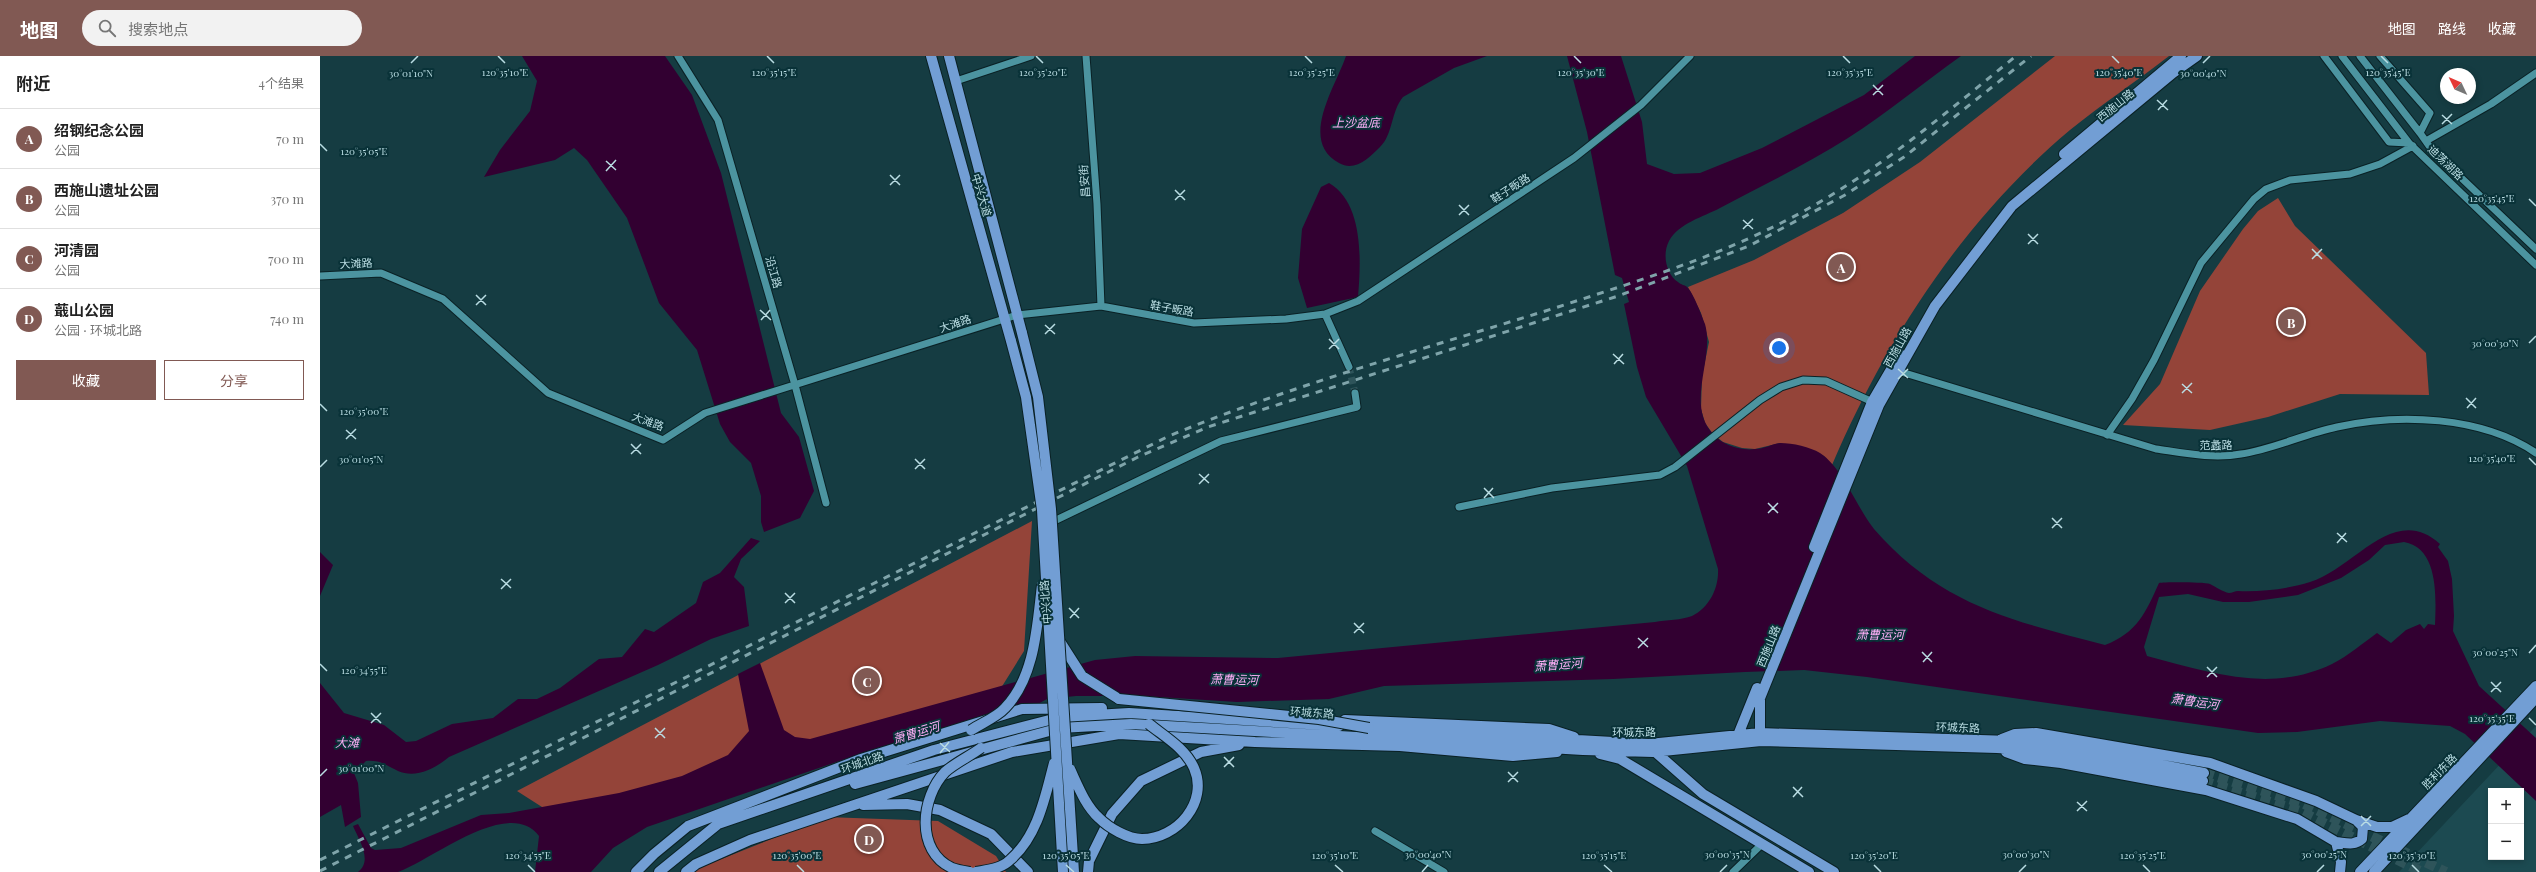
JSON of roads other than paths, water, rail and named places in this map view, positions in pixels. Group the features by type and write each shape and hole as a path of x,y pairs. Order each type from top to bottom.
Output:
{"main road":[{"name":"中兴大道","path":"931,56 1011,341"},
{"name":"中兴大道","path":"950,56 1022,333"},
{"name":"西施山路","path":"1736,740 1757,697 1874,407 1930,302 2008,202 2181,56"},
{"name":"西施山路","path":"1874,407 1898,371 1934,306 2012,206 2173,73 2197,56"},
{"name":"中兴北路","path":"1022,333 1038,397 1052,522 1074,872"},
{"name":"中兴北路","path":"1011,341 1026,397 1042,510 1063,872"},
{"path":"718,824 822,782 971,730 1005,709 1019,689 1034,647 1045,562"},
{"path":"1060,640 1082,676 1119,698 1319,719 1369,728"},
{"name":"胜利东路","path":"2374,872 2462,771 2522,707 2536,686"},
{"name":"西施山路","path":"1757,697 1760,737"},
{"name":"胜利东路","path":"2522,707 2536,698"},
{"path":"636,872 654,854 688,826 861,759 1022,709 1278,710 1352,721 1549,729 1586,747 1620,759 1809,872"},
{"name":"环城东路","path":"1062,717 1129,713 1369,728 1586,747 1651,748 1760,737 1997,744 2204,777"},
{"name":"环城北路","path":"659,872 718,824 935,755 1062,717"},
{"path":"1067,762 1084,800 1098,818 1115,830 1142,839 1169,833 1188,817 1198,791 1194,769 1182,750 1149,724"},
{"name":"环城东路","path":"1060,728 1149,724 1524,742"},
{"name":"环城北路","path":"935,755 981,748 1060,728"},
{"path":"1997,744 2015,734 2036,733 2210,763 2316,801 2356,820 2377,827 2392,827 2409,820"},
{"path":"686,872 696,864 750,840 1012,752 1119,734 1254,742 1400,746 1513,756 1586,747"},
{"path":"1088,872 1089,861 1112,814 1140,782 1201,752 1254,742"},
{"path":"1997,744 2025,759 2061,763 2206,790 2297,819 2336,842 2357,843 2362,839 2363,827 2356,820"},
{"path":"970,872 952,868 939,859 929,844 925,830 926,806 933,789 946,772 981,748"},
{"path":"1651,748 1703,794 1834,872"},
{"path":"976,872 994,869 1010,861 1028,838 1040,813 1056,754"},
{"name":"胜利东路","path":"2360,872 2409,820 2462,771"},
{"path":"852,805 907,804 940,810 990,834 1028,872"},
{"path":"2336,842 2341,862 2340,872"}],"street":[{"name":"沿江路","path":"678,56 718,120 795,385 826,503"},
{"path":"956,81 1031,56"},
{"name":"昌安街","path":"1086,56 1097,204 1101,306"},
{"name":"鞋子畈路","path":"1017,315 1101,306 1194,323 1286,319 1325,314 1358,301 1574,158 1641,105 1690,56"},
{"path":"2324,56 2390,142 2411,145"},
{"name":"迪荡湖路","path":"2342,56 2411,145 2536,265"},
{"name":"迪荡湖路","path":"2360,56 2432,150 2536,249"},
{"path":"2380,56 2430,113 2420,133"},
{"path":"2426,141 2491,104 2536,73"},
{"path":"2107,435 2132,399 2154,360 2201,263 2254,200 2266,189 2290,180 2350,174 2380,164 2411,145"},
{"name":"大滩路","path":"320,276 381,273 443,299 548,393 663,440 705,413 1017,315"},
{"path":"1325,314 1349,367"},
{"name":"范蠡路","path":"1898,371 2156,449 2200,456 2239,455 2279,445 2336,427 2380,419 2427,419 2481,430 2518,440 2533,451"},
{"path":"1459,507 1552,488 1660,474 1675,467 1760,400 1780,387 1803,380 1826,381 1874,407"},
{"path":"1052,522 1221,441 1357,407 1355,393"},
{"path":"2533,451 2536,443"},
{"path":"1375,831 1444,872"},
{"path":"1733,872 1762,844"}],"water":[{"path":"522,56 665,56 692,95 721,173 781,413 799,437 814,491 800,518 764,532 761,522 761,496 751,463 730,442 720,424 697,350 659,303 627,218 587,160 574,148 555,160 484,177 500,150 530,111 537,81"},
{"name":"上沙盆底","path":"1346,56 1487,56 1454,68 1403,97 1396,109 1390,130 1384,142 1366,159 1356,165 1351,166 1339,163 1327,153 1321,141 1323,112"},
{"name":"萧曹运河","path":"1567,56 1621,56 1642,122 1647,164 1674,174 1700,173 1762,148 1864,95 1915,56 1961,56 1848,138 1817,157 1685,225 1673,235 1669,241 1666,252 1666,263 1668,269 1674,278 1679,283 1686,286 1692,294 1705,324 1707,352 1702,380 1701,409 1705,422 1713,434 1721,441 1738,448 1758,449 1785,443 1806,447 1820,453 1836,468 1874,529 1899,555 1925,576 1952,593 2009,618 2105,645 2116,640 2133,628 2145,612 2159,583 2206,583 2229,593 2237,591 2274,590 2310,582 2327,575 2375,542 2391,534 2407,530 2423,533 2440,544 2438,547 2448,561 2452,579 2454,616 2453,631 2479,686 2536,738 2536,801 2524,788 2465,734 2450,726 2380,721 2297,732 2258,733 1867,677 1804,670 1613,679 1384,686 1329,699 1237,702 1143,696 1076,696 1047,699 1021,713 880,747 647,827 613,848 591,872 535,872 539,836 526,826 509,823 490,827 470,834 398,872 358,872 362,867 365,856 353,826 358,824 371,848 375,850 401,848 481,815 509,813 619,793 682,776 728,755 749,731 738,674 760,663 784,730 795,737 810,739 1095,660 1135,656 1278,658 1655,622 1692,616 1704,607 1712,596 1717,583 1718,569 1687,466 1646,397 1637,367 1624,304 1629,302 1622,278 1615,275 1587,132","holes":["2404,542 2415,546 2424,554 2433,576 2435,588 2435,625 2428,624 2424,629 2420,624 2406,630 2391,643 2377,633 2332,664 2309,673 2286,678 2263,679 2240,677 2193,668 2147,656 2144,647 2159,597 2188,594 2223,602 2249,602 2298,595 2341,578 2369,560 2385,545"]},
{"path":"1329,183 1340,192 1349,204 1358,234 1360,267 1358,297 1307,308 1298,278 1302,229 1321,187"},
{"name":"大滩","path":"751,538 760,541 741,559 734,577 744,587 749,626 711,639 658,665 449,757 438,765 425,771 412,774 405,773 379,762 366,761 354,773 358,783 361,817 345,827 341,805 320,817 320,683 344,713 384,725 406,742 416,741 452,724 493,718 518,699 537,699 560,688 599,659 622,657 645,629 654,632 696,603 703,582 720,573"},
{"path":"320,552 333,565 320,596"}],"tunnel":[{"path":"1349,367 1355,393"},
{"path":"2204,773 2302,803 2446,872"},
{"path":"2203,781 2300,811 2422,872"}],"railway":[{"path":"320,860 1169,436 1217,417 1313,383 1644,279 1700,259 1756,235 1815,205 1875,166 1932,124 2016,56"},
{"path":"320,871 1138,457 1208,427 1618,296 1749,246 1845,195 1904,157 2031,56"}],"place":[{"name":"绍钢纪念公园","path":"1841,267"},
{"name":"西施山遗址公园","path":"2291,322"},
{"name":"河清园","path":"867,681"},
{"name":"蕺山公园","path":"869,839"}]}
